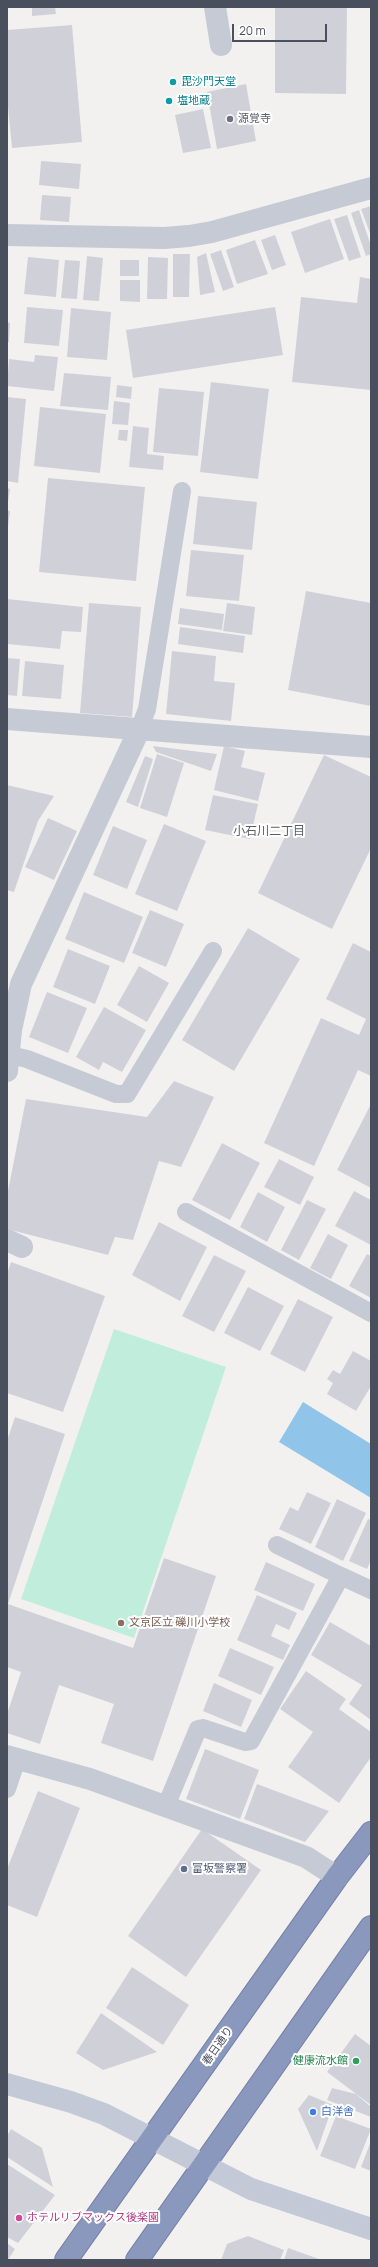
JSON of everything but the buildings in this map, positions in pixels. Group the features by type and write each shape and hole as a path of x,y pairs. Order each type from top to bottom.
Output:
{"highway":[{"name":"春日通り","path":"66,2260 337,1877 371,1833"},
{"path":"137,2260 371,1927"}],"street":[{"path":"215,7 221,45"},
{"path":"7,234 164,238 189,236 212,232 371,188"},
{"path":"7,719 371,747"},
{"path":"8,1063 11,1030 22,984 139,730"},
{"path":"12,1758 90,1779 306,1857 337,1877"},
{"path":"7,2084 71,2102 104,2114 251,2189 371,2229"}],"lane":[{"path":"139,730 147,709 182,491"},
{"path":"8,1063 27,1059 116,1094 128,1094 214,951"},
{"path":"186,1212 371,1313"},
{"path":"277,1546 371,1590"},
{"path":"166,1806 198,1729 203,1728 245,1742 251,1741 341,1576"},
{"path":"7,1789 12,1758"}],"green space":[{"path":"114,1329 226,1367 134,1638 21,1599"}],"water":[{"path":"303,1402 371,1444 371,1498 279,1442"}],"place":[{"name":"毘沙門天堂","path":"173,82"},
{"name":"塩地蔵","path":"169,101"},
{"name":"源覚寺","path":"230,119"},
{"name":"文京区立 礫川小学校","path":"121,1623"},
{"name":"富坂警察署","path":"184,1869"},
{"name":"健康流水館","path":"356,2061"},
{"name":"白洋舎","path":"313,2112"},
{"name":"ホテルリブマックス後楽園","path":"19,2218"}],"district":[{"name":"小石川二丁目","path":"269,832"}]}
